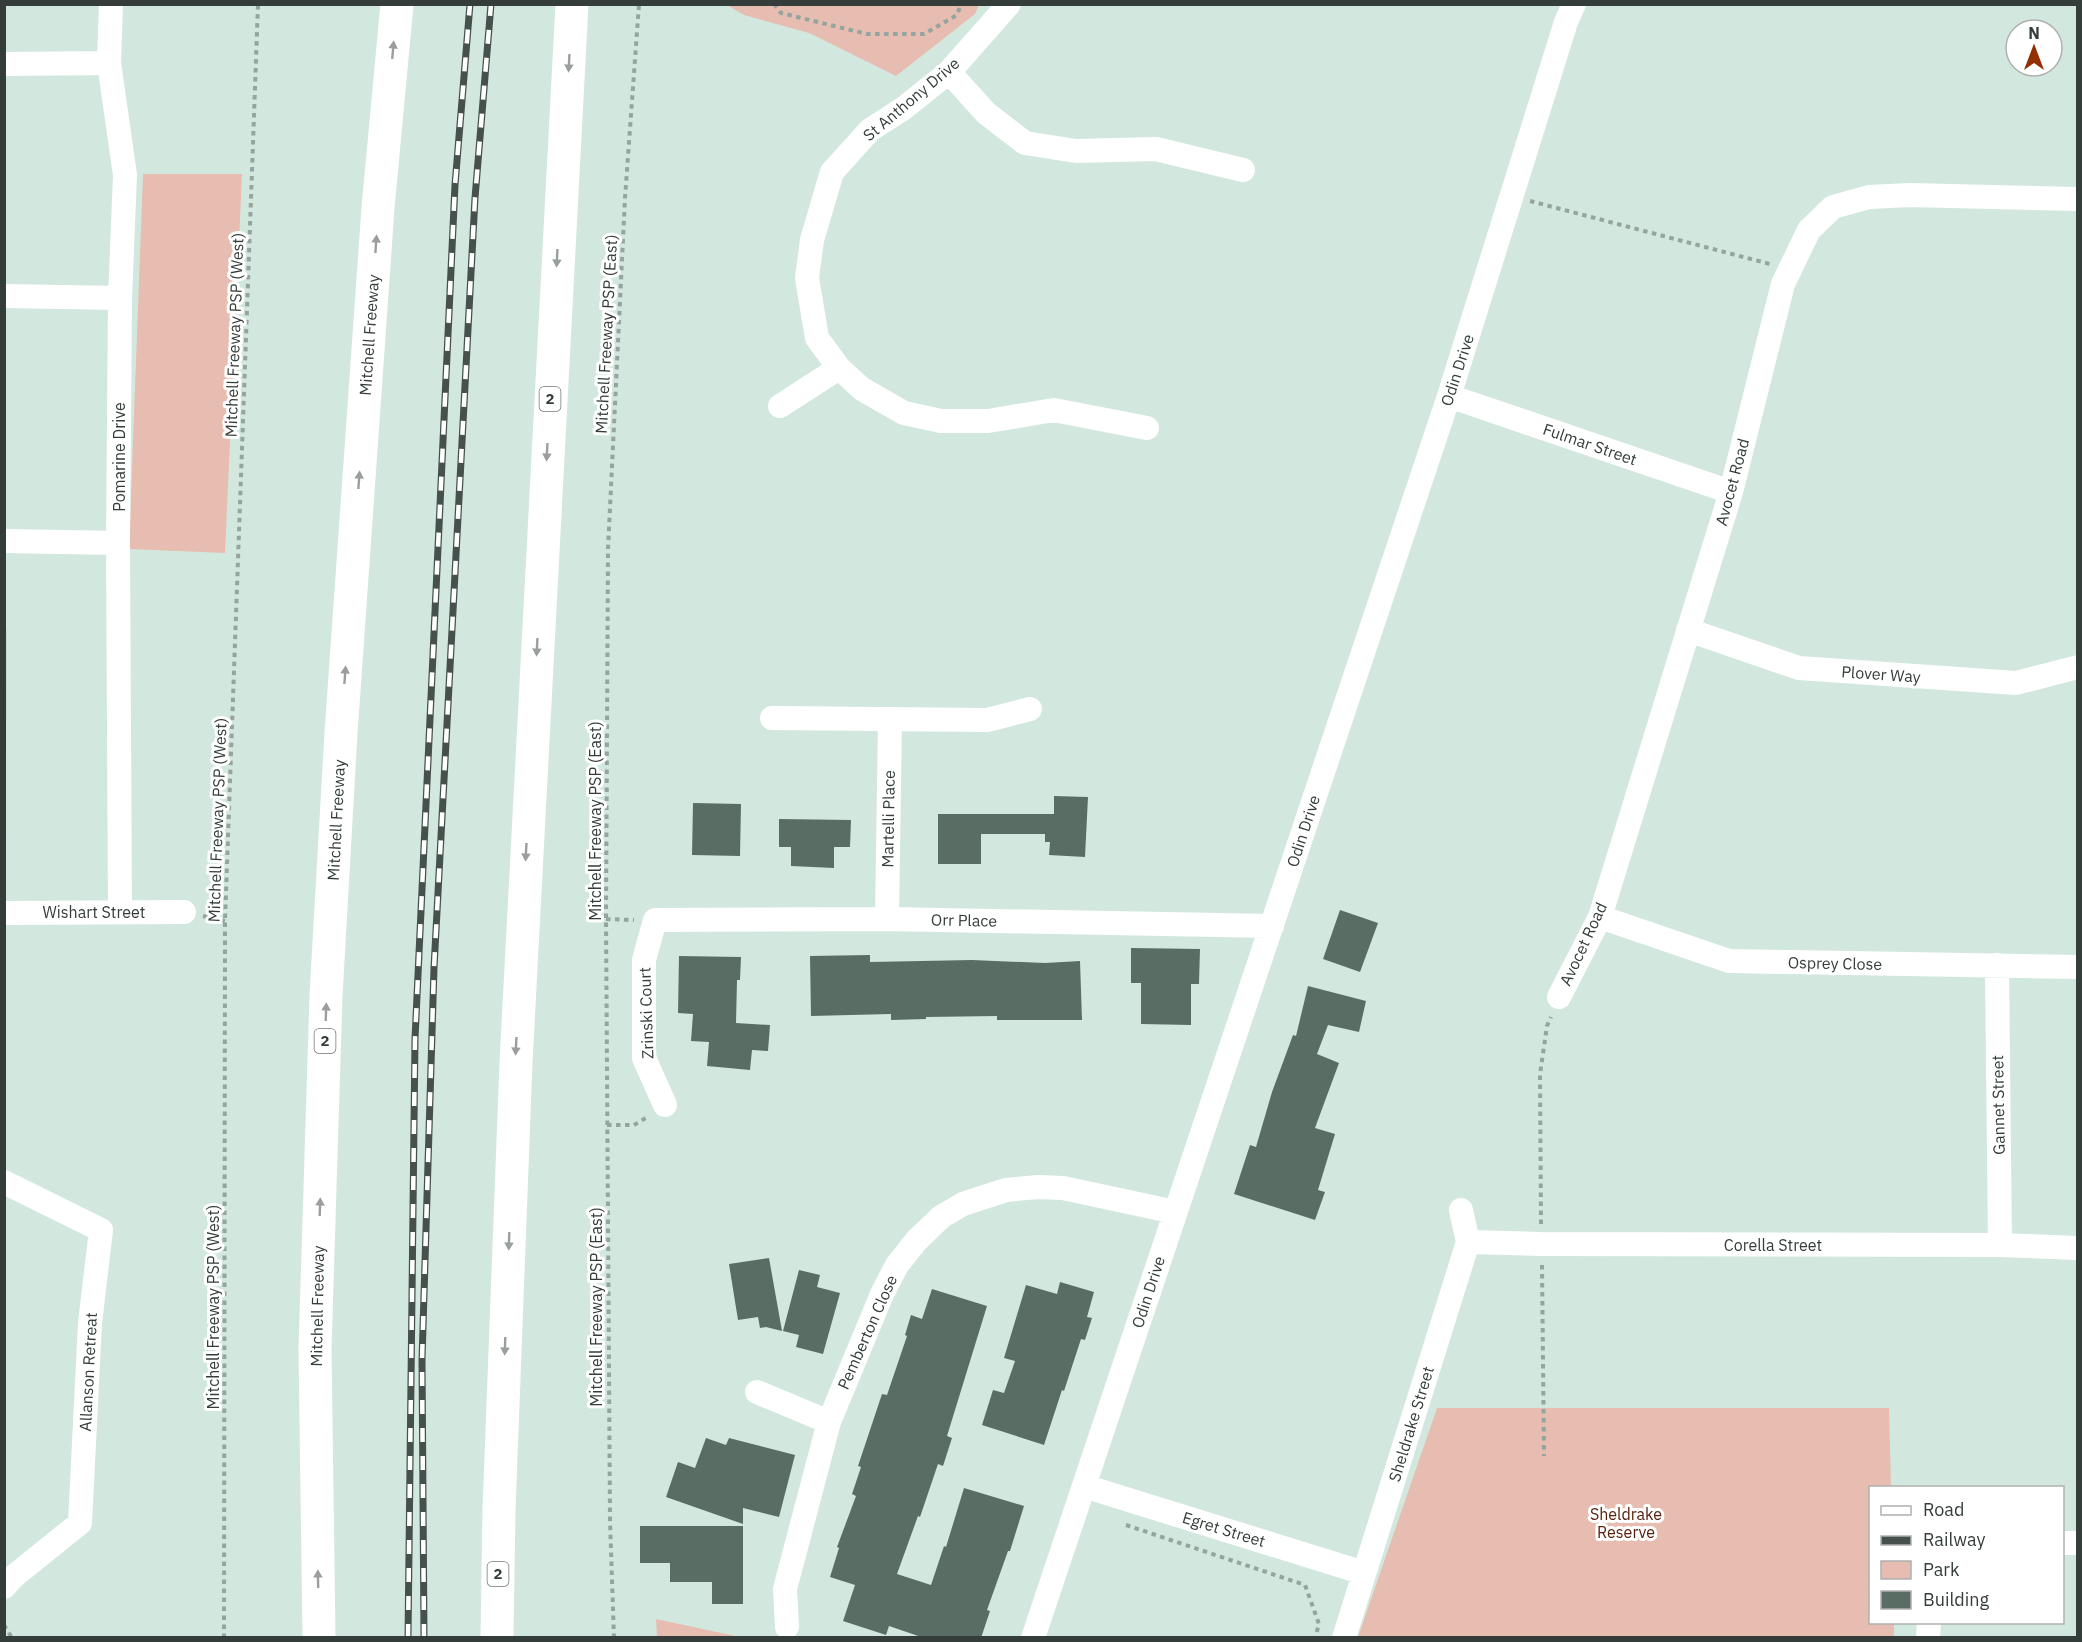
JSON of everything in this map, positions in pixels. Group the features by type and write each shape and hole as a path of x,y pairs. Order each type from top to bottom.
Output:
{"highway":[{"name":"Mitchell Freeway","path":"319,1638 315,1349 326,995 341,733 377,231 397,4"},
{"name":"2","path":"497,1638 499,1510 516,1062 572,4"},
{"path":"499,1510 513,1638"}],"street":[{"name":"Pomarine Drive","path":"111,4 109,63 125,175 120,297 118,543 120,911"},
{"name":"St Anthony Drive","path":"1009,4 949,72 904,108 870,130 832,172 812,240 807,278 817,338 839,368 862,389 904,413 932,419 988,421 1054,410 1148,428"},
{"name":"Odin Drive","path":"1033,1638 1449,396 1513,196 1568,10"},
{"path":"4,64 109,63"},
{"path":"949,72 986,113 1025,143 1076,151 1156,149 1243,170"},
{"name":"Avocet Road","path":"1559,997 1600,916 1731,492 1784,284 1809,231 1833,207 1869,197 1910,195 2078,199"},
{"path":"4,296 120,297"},
{"path":"780,406 839,368"},
{"name":"Fulmar Street","path":"1449,396 1731,492"},
{"path":"4,541 118,543"},
{"name":"Plover Way","path":"1688,630 1799,668 2016,683 2078,668"},
{"path":"772,718 987,720 1030,709"},
{"name":"Martelli Place","path":"887,919 890,719"},
{"name":"Wishart Street","path":"4,913 184,912"},
{"name":"Osprey Close","path":"1600,916 1729,961 2078,967"},
{"name":"Orr Place","path":"655,920 887,919 1272,926"},
{"name":"Zrinski Court","path":"655,920 644,960 644,1058 664,1102"},
{"name":"Gannet Street","path":"1997,965 2000,1245"},
{"name":"Allanson Retreat","path":"4,1182 101,1230 90,1323 80,1523 7,1578"},
{"name":"Pemberton Close","path":"788,1627 785,1589 829,1422 882,1294 897,1265 918,1240 941,1217 963,1204 1006,1190 1038,1187 1063,1188 1175,1212"},
{"name":"Sheldrake Street","path":"1344,1638 1468,1242 1461,1210"},
{"name":"Corella Street","path":"1468,1242 2000,1245 2078,1248"},
{"path":"757,1392 829,1422"},
{"name":"Egret Street","path":"1084,1485 1364,1573"}],"path":[{"name":"Mitchell Freeway PSP (West)","path":"224,1638 225,921 258,4"},
{"name":"Mitchell Freeway PSP (East)","path":"614,1638 609,1509 606,907 608,549 625,198 639,4"},
{"path":"774,4 782,12 867,34 924,34 957,15 962,4"},
{"path":"1513,196 1770,264 1790,272"},
{"path":"1541,1230 1540,1074 1547,1026 1559,997"},
{"path":"608,1125 634,1125 642,1122 664,1102"},
{"path":"1541,1257 1544,1456"},
{"path":"1121,1523 1305,1585 1319,1624 1315,1638"},
{"path":"4,1625 12,1638"}],"shaded area":[{"path":"5,630 7,630 6,892 4,891"}],"green space":[{"path":"727,5 979,5 975,14 896,76 809,33 744,15"},
{"path":"143,174 242,174 225,553 129,549"},
{"name":"Sheldrake Reserve","path":"1437,1408 1889,1408 1891,1486 1869,1486 1869,1624 1894,1624 1894,1637 1358,1637"},
{"path":"656,1619 740,1637 657,1637"}],"building":[{"path":"1054,796 1088,797 1085,857 1049,855 1050,842 1045,842 1045,834 981,834 981,864 938,864 938,814 1054,814"},
{"path":"693,803 741,804 740,856 692,855"},
{"path":"779,819 851,820 850,847 834,847 834,868 791,866 791,847 779,847"},
{"path":"1340,910 1378,923 1360,972 1323,959"},
{"path":"1131,948 1200,949 1199,984 1191,984 1191,1025 1141,1024 1141,983 1131,983"},
{"path":"870,955 870,962 972,960 1045,963 1080,961 1082,1020 997,1020 997,1016 891,1020 891,1014 811,1016 810,956"},
{"path":"679,956 741,957 740,980 737,980 736,1023 770,1025 768,1051 752,1050 750,1070 707,1066 709,1042 691,1041 693,1014 678,1013"},
{"path":"1308,986 1366,1001 1359,1032 1328,1025 1317,1054 1339,1063 1315,1128 1335,1134 1318,1190 1325,1192 1315,1220 1234,1194 1250,1145 1256,1147 1272,1092 1293,1035 1296,1036"},
{"path":"769,1258 782,1331 766,1327 760,1328 758,1317 738,1320 729,1264"},
{"path":"799,1270 820,1275 817,1287 840,1293 823,1354 796,1347 799,1335 783,1331"},
{"path":"1060,1282 1094,1292 1087,1317 1092,1318 1085,1340 1081,1339 1044,1445 982,1425 993,1390 1004,1393 1015,1361 1004,1358 1026,1285 1057,1294"},
{"path":"932,1289 987,1306 947,1436 952,1438 943,1466 938,1464 897,1574 931,1585 944,1546 946,1547 964,1488 1024,1506 1010,1551 1008,1551 987,1610 990,1611 981,1638 924,1638 889,1626 886,1635 843,1621 855,1585 830,1577 839,1548 837,1547 856,1496 852,1494 861,1467 858,1466 882,1394 887,1395 907,1336 905,1335 911,1315 922,1319"},
{"path":"706,1438 726,1445 729,1438 795,1455 779,1517 743,1508 743,1524 666,1497 678,1462 695,1468"},
{"path":"640,1526 743,1526 743,1604 712,1604 712,1582 670,1582 670,1563 640,1563"}],"railway":[{"path":"408,1638 415,1039 455,185 470,4"},
{"path":"424,1638 422,1360 434,968 475,198 491,4"}]}
